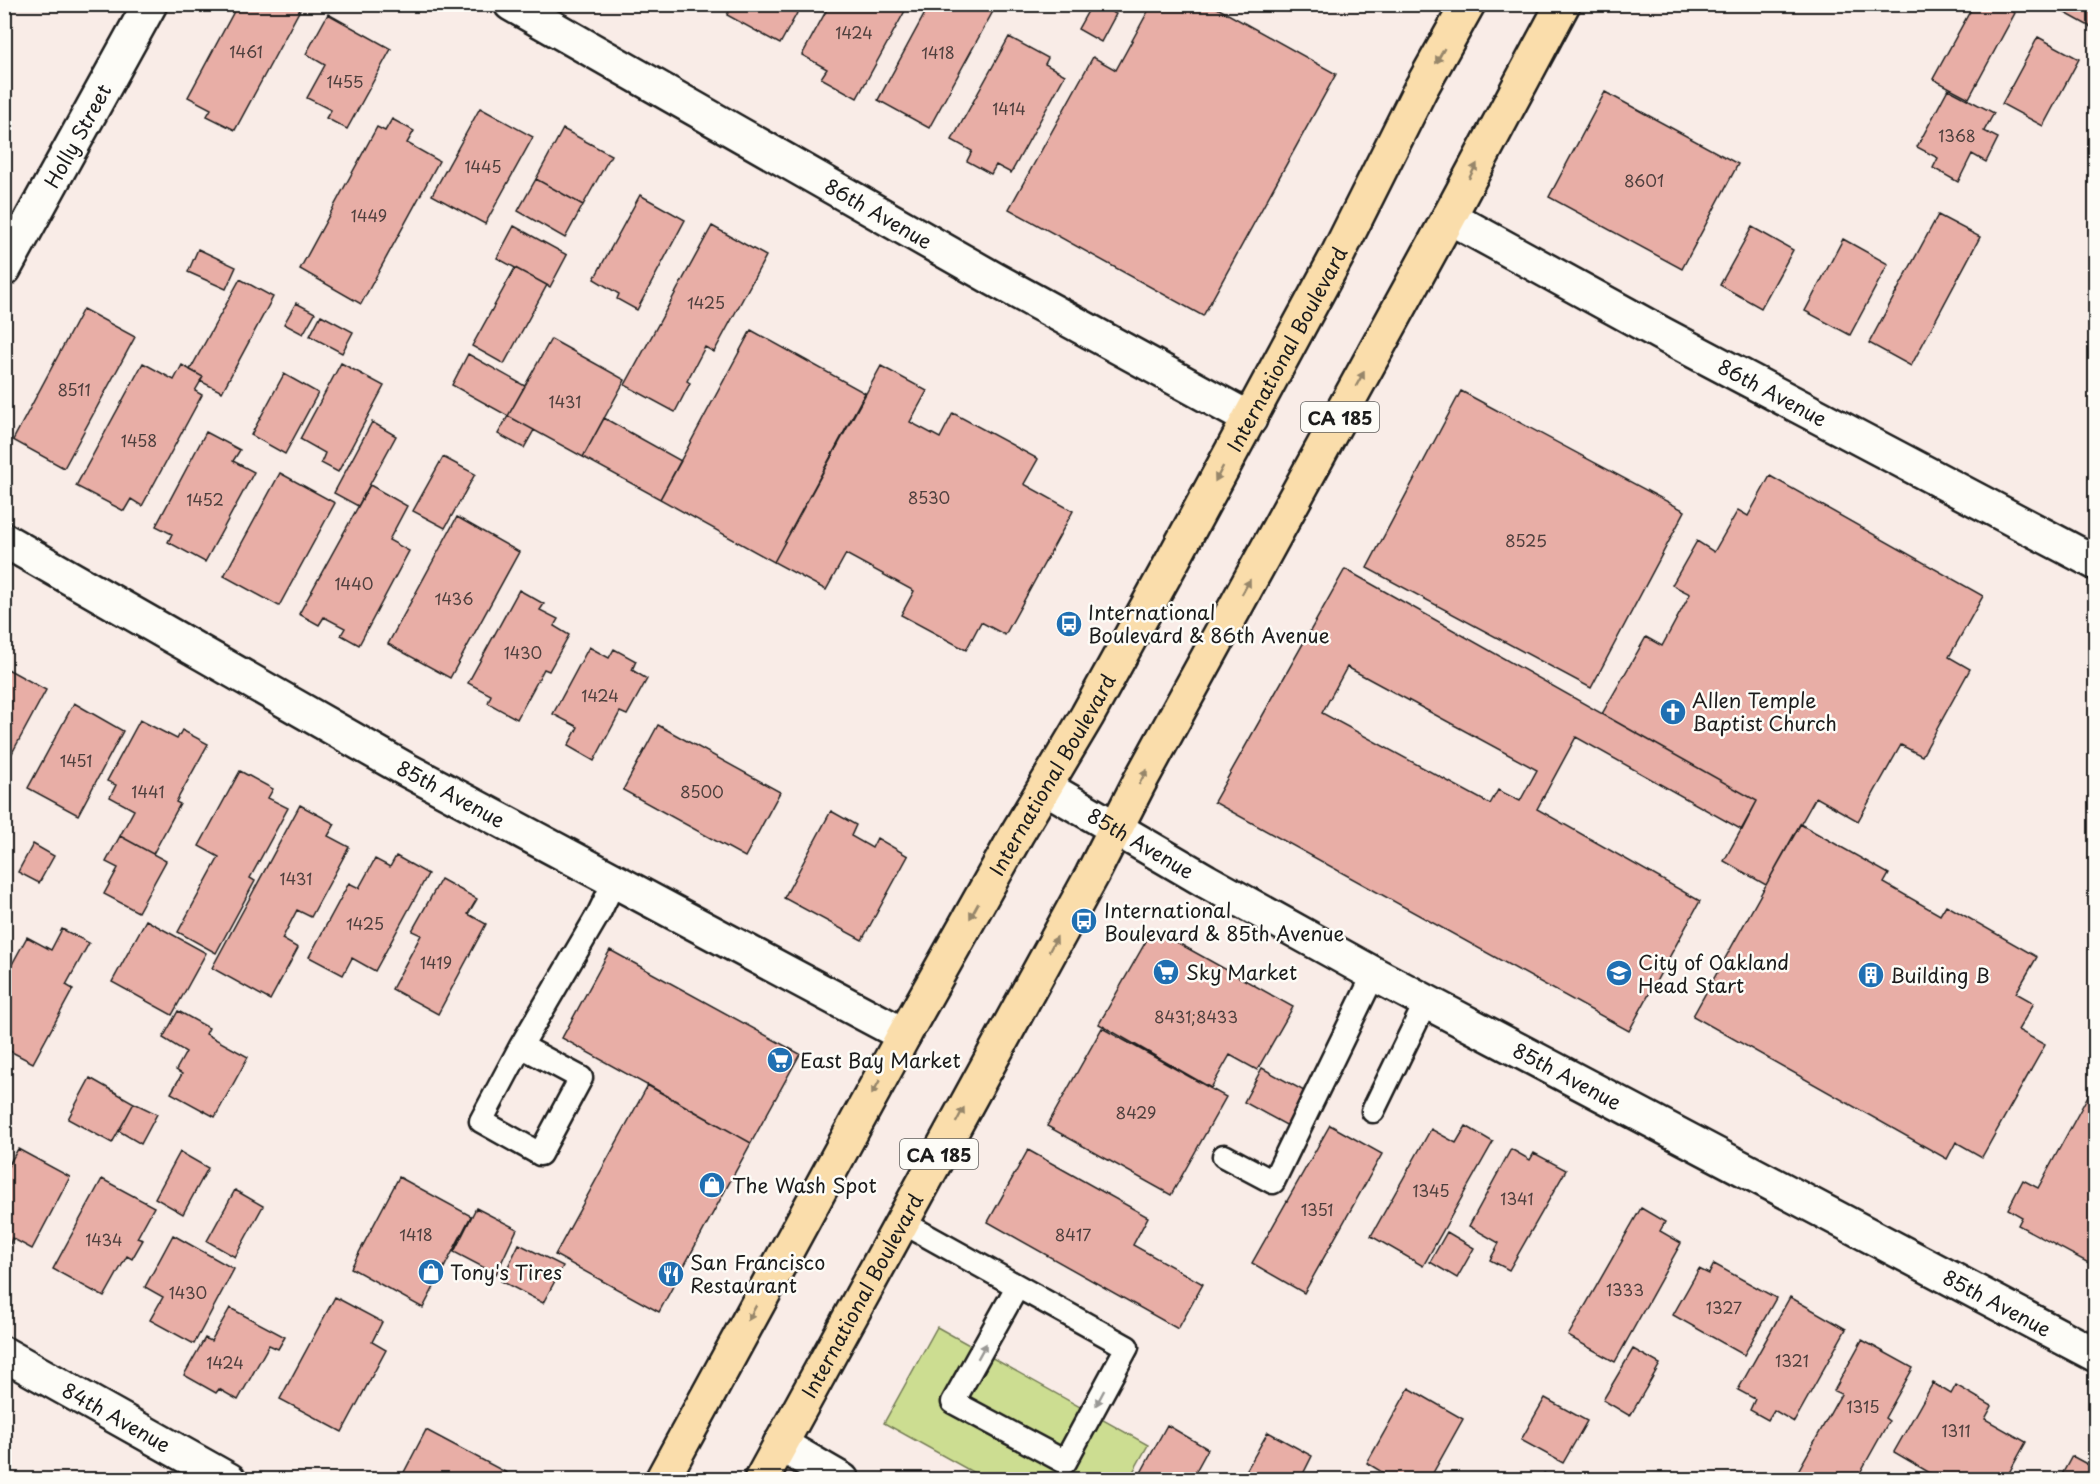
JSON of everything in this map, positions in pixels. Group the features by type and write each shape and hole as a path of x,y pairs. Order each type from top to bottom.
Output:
{"main road":[{"name":"International Boulevard","path":"662,1479 904,1035 1087,716 1250,418 1336,256 1420,90 1468,4"},
{"name":"International Boulevard","path":"761,1479 1563,4"}],"street":[{"name":"Holly Street","path":"4,269 150,4"},
{"name":"86th Avenue","path":"511,4 994,279 1250,418"},
{"name":"86th Avenue","path":"1449,217 1673,340 2096,563"},
{"name":"85th Avenue","path":"4,540 405,769 904,1035"},
{"name":"85th Avenue","path":"1045,787 1206,881 1374,974 2096,1355"},
{"name":"84th Avenue","path":"4,1354 229,1479"},
{"path":"780,1444 842,1479"}],"lane":[{"path":"521,1046 581,1078 540,1154 481,1121 521,1046 599,913 614,882"},
{"path":"1224,1156 1273,1182 1374,974"},
{"path":"1373,1111 1426,1002"},
{"path":"902,1222 1127,1347 1065,1462 953,1402 1017,1287"}],"green space":[{"path":"937,1327 1148,1445 1129,1479 985,1479 884,1423"}],"building":[{"path":"238,4 303,4 235,130 207,116 211,109 188,97"},
{"path":"733,4 802,4 780,44 727,15"},
{"path":"830,4 899,4 906,9 857,98 821,78 827,69 802,55"},
{"path":"930,4 997,4 929,128 878,100"},
{"path":"1092,4 1097,4 1116,14 1101,42 1078,29"},
{"path":"1109,4 1124,4 1120,11"},
{"path":"1152,4 1210,4 1336,74 1203,316 1009,209 1093,57 1116,70"},
{"path":"1974,4 1998,4 2015,13 1969,98 1933,79"},
{"path":"2049,4 2096,4 2096,30"},
{"path":"328,14 391,49 347,129 326,118 331,110 307,98 325,65 306,54"},
{"path":"1009,37 1048,58 1045,64 1065,75 1011,173 996,165 991,174 967,161 972,151 952,140"},
{"path":"2038,37 2079,59 2043,126 2002,104"},
{"path":"1948,89 1994,113 1984,131 1998,138 1986,162 1972,154 1958,182 1933,168 1938,158 1917,147"},
{"path":"1605,92 1738,164 1682,269 1549,197"},
{"path":"480,108 533,137 485,224 432,195"},
{"path":"392,119 414,131 407,143 439,161 361,304 300,269 377,127 385,131"},
{"path":"563,129 611,155 583,205 536,179"},
{"path":"536,179 583,205 565,238 518,211"},
{"path":"640,195 685,220 637,310 617,299 619,294 594,279"},
{"path":"1938,215 1980,237 1911,366 1869,343"},
{"path":"514,226 567,255 550,287 497,258"},
{"path":"712,226 766,256 714,352 705,347 687,381 690,383 675,412 625,385"},
{"path":"1752,227 1793,250 1761,308 1720,285"},
{"path":"1843,239 1888,264 1850,335 1805,311"},
{"path":"198,249 236,267 226,289 188,272"},
{"path":"515,268 547,285 504,364 472,346"},
{"path":"240,279 273,297 222,392 200,381 203,377 190,370"},
{"path":"296,303 315,313 303,334 284,324"},
{"path":"83,309 135,337 64,468 13,440"},
{"path":"321,315 353,332 342,353 310,336"},
{"path":"751,330 865,393 774,562 660,499"},
{"path":"551,339 625,380 583,457 508,416"},
{"path":"468,354 525,386 508,416 452,385"},
{"path":"143,363 174,380 182,365 203,377 195,391 202,395 142,506 131,499 124,511 76,486"},
{"path":"341,363 384,386 338,472 321,463 325,453 300,439"},
{"path":"881,366 927,391 910,422 940,438 953,413 1038,459 1024,484 1073,511 1005,635 981,622 966,650 901,615 914,591 846,554 826,590 774,562"},
{"path":"284,374 318,393 285,454 251,435"},
{"path":"1461,391 1685,511 1591,688 1367,568"},
{"path":"508,416 534,430 524,448 498,434"},
{"path":"604,418 681,461 660,499 583,457"},
{"path":"372,422 396,436 358,506 334,493"},
{"path":"206,432 240,450 233,461 254,472 205,562 168,542 172,534 156,526"},
{"path":"443,457 475,474 445,528 413,511"},
{"path":"280,473 335,503 279,606 224,576"},
{"path":"1770,476 1983,596 1949,657 1970,669 1922,756 1901,745 1858,821 1816,797 1766,885 1724,861 1757,801 1602,714 1646,637 1662,646 1690,594 1672,585 1697,541 1714,552 1738,510 1748,516"},
{"path":"370,485 407,506 389,540 409,551 359,645 341,635 345,628 324,617 319,625 299,614"},
{"path":"457,517 519,552 450,678 388,644"},
{"path":"1345,569 1757,801 1742,830 1576,737 1537,809 1700,901 1629,1031 1214,802","holes":["1347,667 1537,770 1520,801 1498,790 1490,804 1322,713"]},
{"path":"519,590 544,604 540,610 558,619 554,626 569,635 549,671 544,669 517,719 488,703 491,695 468,683"},
{"path":"589,647 609,658 614,649 636,661 632,670 647,679 627,715 620,712 594,761 568,746 578,727 553,714"},
{"path":"4,667 46,690 4,768"},
{"path":"74,703 123,731 78,815 28,788"},
{"path":"140,720 177,739 182,730 208,744 176,802 180,804 153,854 120,836 134,810 110,797 116,785 107,781"},
{"path":"658,725 780,792 745,857 623,790"},
{"path":"240,771 273,789 268,798 288,808 250,878 255,881 216,953 178,932 219,857 199,846"},
{"path":"300,805 335,824 328,836 349,847 311,917 297,910 282,939 298,948 270,1000 212,968"},
{"path":"831,811 856,825 851,836 872,848 877,838 908,856 862,940 784,898"},
{"name":"Building B","path":"1800,824 1889,874 1884,883 1940,915 1946,905 2037,957 2016,993 2034,1003 2018,1030 2045,1045 1982,1157 1956,1142 1947,1159 1693,1016"},
{"path":"120,836 166,861 138,912 104,894 118,868 106,862"},
{"path":"33,844 54,856 39,883 18,872"},
{"path":"396,856 428,874 375,971 352,958 343,975 309,957 349,883 359,888 375,859 390,867"},
{"path":"441,879 477,899 468,914 486,924 438,1014 392,989 421,935 412,931"},
{"path":"146,920 206,953 172,1015 112,982"},
{"path":"62,929 89,943 66,985 73,989 33,1063 4,1048 4,979 27,937 51,950"},
{"path":"1153,929 1293,1007 1257,1070 1230,1055 1211,1088 1099,1024"},
{"path":"610,950 800,1054 751,1143 562,1038"},
{"path":"178,1011 209,1028 206,1034 248,1057 215,1117 171,1093 182,1074 176,1070 186,1052 163,1038"},
{"path":"1102,1028 1226,1097 1171,1195 1047,1126"},
{"path":"1262,1068 1306,1092 1288,1126 1244,1102"},
{"path":"90,1078 134,1103 112,1143 68,1119"},
{"path":"2096,1081 2096,1267 2018,1225 2022,1217 2008,1209 2023,1180 2038,1188"},
{"path":"648,1085 751,1143 659,1312 555,1255"},
{"path":"134,1103 157,1114 141,1144 119,1131"},
{"path":"1330,1125 1382,1154 1304,1293 1252,1263"},
{"path":"1466,1126 1493,1142 1423,1266 1371,1236 1431,1129 1456,1143"},
{"path":"18,1149 70,1177 32,1249 12,1238 10,1244 4,1241 4,1173"},
{"path":"1511,1149 1530,1160 1534,1153 1566,1170 1509,1270 1490,1260 1499,1243 1469,1226"},
{"path":"1028,1150 1148,1217 1133,1245 1203,1284 1178,1329 988,1222"},
{"path":"180,1152 208,1168 183,1214 155,1198"},
{"path":"399,1177 471,1216 423,1308 351,1268"},
{"path":"102,1179 154,1207 137,1238 143,1240 132,1259 127,1256 104,1297 53,1269"},
{"path":"235,1190 263,1206 235,1257 207,1241"},
{"path":"476,1208 517,1229 496,1274 454,1252"},
{"path":"1641,1208 1665,1222 1660,1231 1681,1243 1615,1362 1568,1336"},
{"path":"1447,1232 1474,1248 1457,1278 1430,1262"},
{"path":"173,1235 234,1269 194,1344 150,1320 163,1297 145,1287"},
{"path":"519,1244 563,1266 543,1303 501,1281"},
{"path":"1714,1264 1776,1298 1744,1355 1673,1315 1699,1269 1709,1274"},
{"path":"335,1297 382,1322 372,1342 386,1350 342,1432 280,1399"},
{"path":"1790,1297 1846,1329 1794,1422 1774,1410 1768,1420 1750,1410 1755,1399 1738,1390"},
{"path":"230,1308 285,1337 278,1349 269,1345 238,1400 219,1389 216,1393 184,1375 205,1338 211,1341"},
{"path":"1862,1340 1913,1368 1885,1418 1889,1421 1856,1480 1793,1480 1841,1394 1834,1391"},
{"path":"1633,1349 1660,1364 1630,1416 1603,1400"},
{"path":"1933,1383 1951,1394 1956,1385 1992,1406 1985,1419 2026,1442 2005,1480 1942,1480 1894,1452"},
{"path":"1409,1388 1463,1419 1429,1480 1395,1480 1367,1463"},
{"path":"1545,1398 1587,1421 1563,1463 1521,1440"},
{"path":"1167,1425 1208,1449 1191,1480 1137,1480"},
{"path":"426,1430 520,1480 400,1480"},
{"path":"1268,1432 1312,1456 1300,1480 1241,1480"},
{"path":"2072,1456 2096,1469 2096,1480 2059,1480"},
{"path":"1544,1473 1555,1480 1540,1480"}],"place":[{"name":"International Boulevard & 86th Avenue","path":"1069,624"},
{"name":"Allen Temple Baptist Church","path":"1673,712"},
{"name":"International Boulevard & 85th Avenue","path":"1084,921"},
{"name":"Sky Market","path":"1166,972"},
{"name":"City of Oakland Head Start","path":"1619,973"},
{"name":"Building B","path":"1871,975"},
{"name":"East Bay Market","path":"780,1060"},
{"name":"The Wash Spot","path":"712,1185"},
{"name":"Tony's Tires","path":"431,1272"},
{"name":"San Francisco Restaurant","path":"671,1274"}]}
